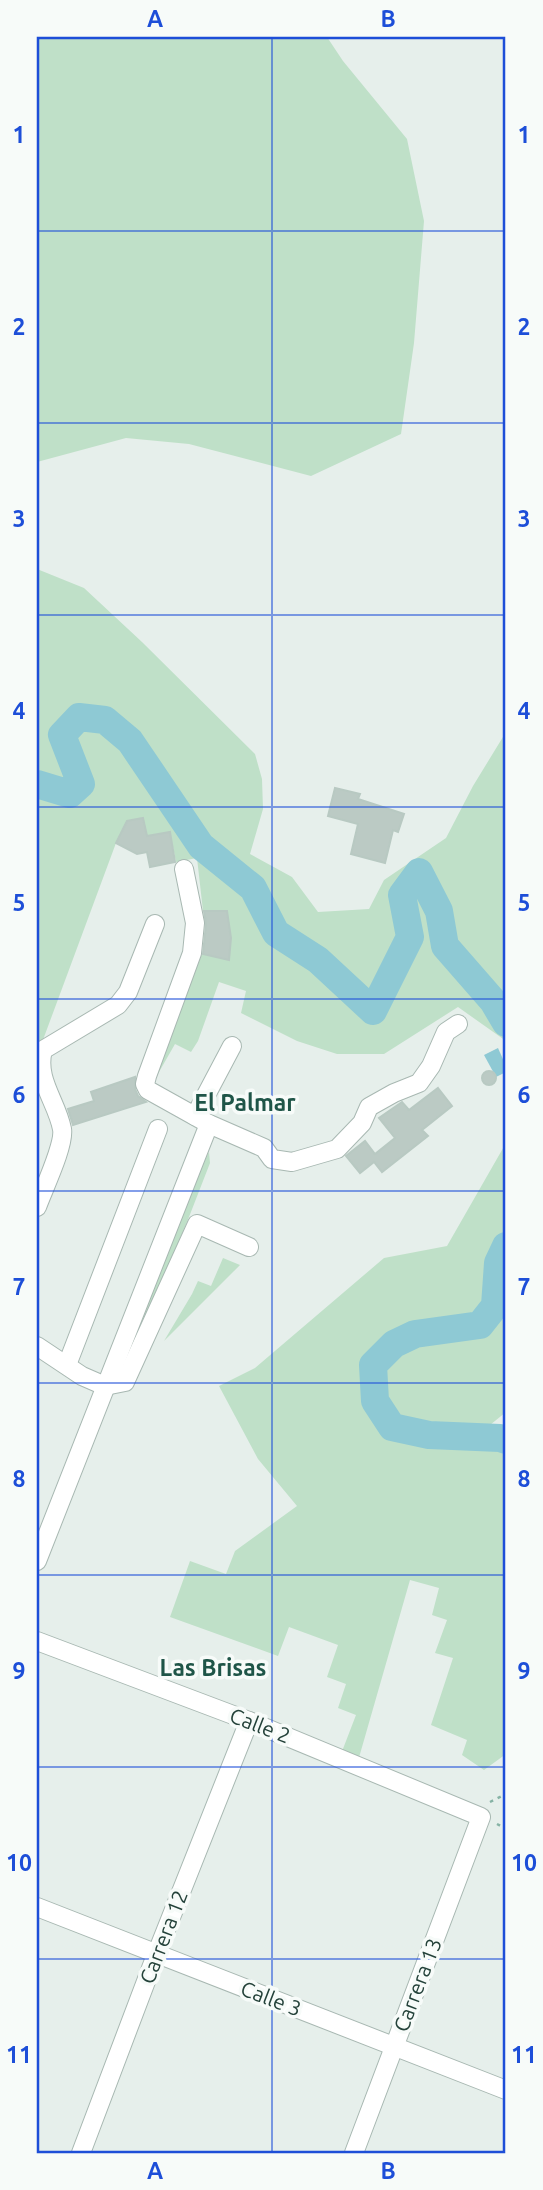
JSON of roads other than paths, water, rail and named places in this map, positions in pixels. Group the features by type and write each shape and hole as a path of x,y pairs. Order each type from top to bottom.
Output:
{"street":[{"path":"184,869 195,923 192,953 145,1084 148,1090 202,1120 264,1148 272,1159 292,1161 337,1149 362,1123 369,1107 419,1083 431,1066 446,1032 458,1024"},
{"path":"37,1207 62,1141 62,1129 41,1073 40,1059 43,1050 118,1005 128,992 155,924"},
{"path":"37,1561 232,1046"},
{"path":"67,1365 158,1129"},
{"path":"37,1346 82,1376 104,1386 125,1382 197,1224 250,1247"},
{"name":"Calle 2","path":"37,1641 249,1721 481,1817"},
{"name":"Carrera 12","path":"81,2153 249,1721"},
{"name":"Carrera 13","path":"354,2153 481,1817"},
{"name":"Calle 3","path":"37,1908 506,2090"}],"water":[{"path":"498,1048 506,1072 496,1077 484,1055"}],"waterway":[{"path":"37,784 70,794 81,784 62,735 79,717 105,720 130,741 201,846 253,888 276,933 318,960 373,1011 410,937 402,895 419,872 439,911 445,946 493,1001 506,1023"},
{"path":"506,1246 498,1263 495,1306 480,1325 415,1334 394,1344 373,1365 375,1401 392,1427 429,1435 506,1440"}],"district":[{"name":"El Palmar","path":"245,1103"},
{"name":"Las Brisas","path":"213,1668"}]}
